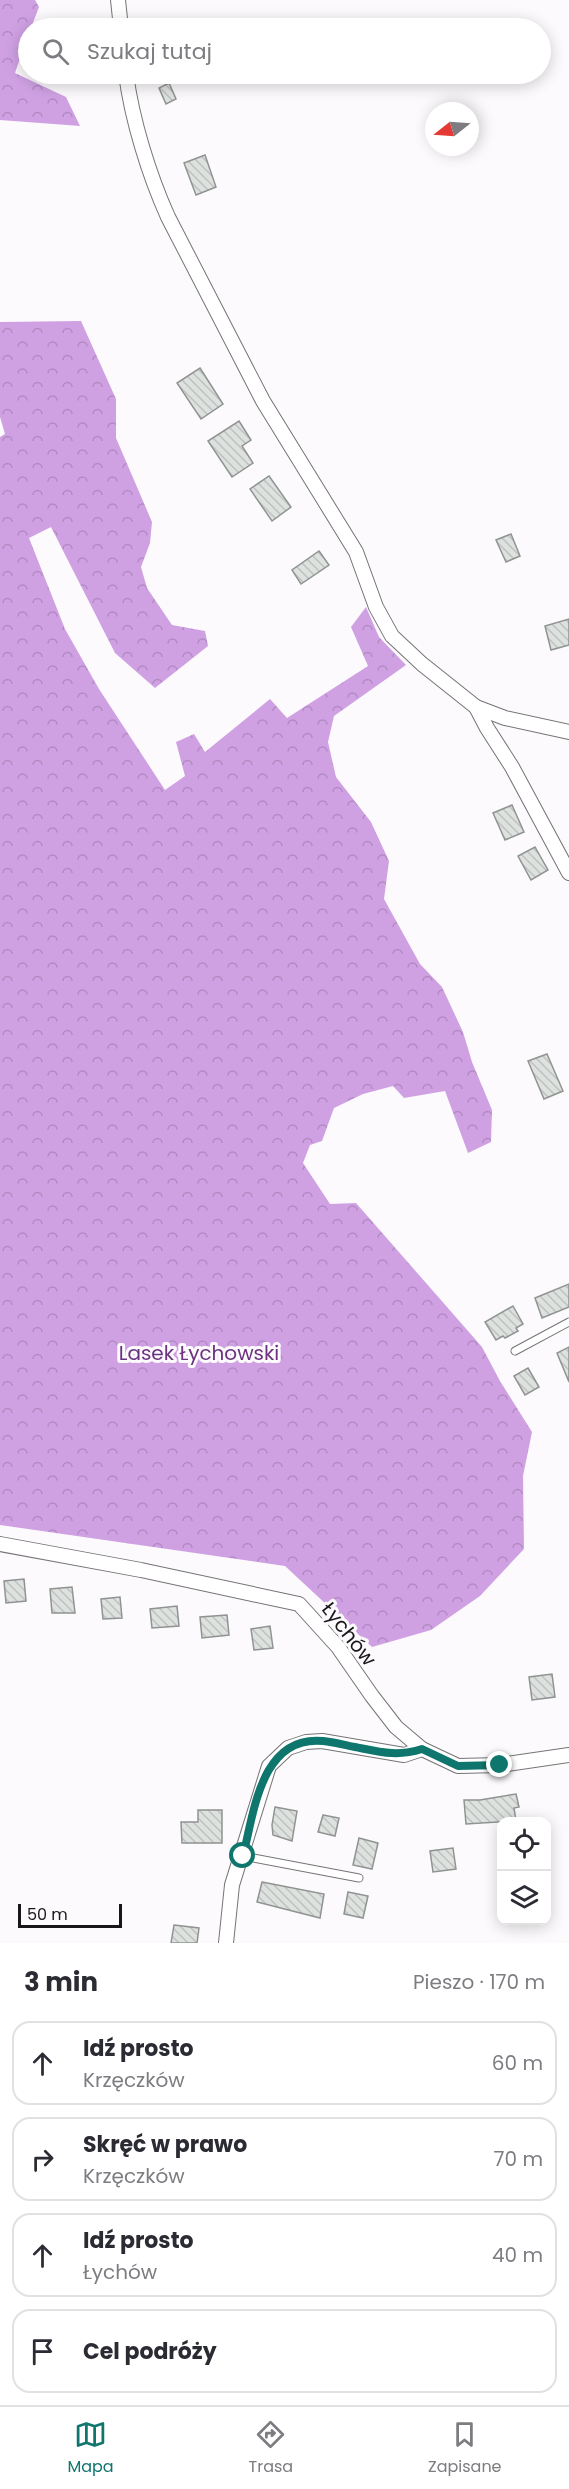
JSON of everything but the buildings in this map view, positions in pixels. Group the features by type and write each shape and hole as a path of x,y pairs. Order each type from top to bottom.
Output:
{"street":[{"path":"118,0 120,18"},
{"path":"128,84 157,192 168,218 263,401 356,552 375,607 392,636 422,664 477,706 505,718 569,732"},
{"path":"477,706 487,728 512,767 569,873"},
{"name":"Łychów","path":"0,1544 141,1570 299,1604 338,1647 396,1726 422,1749 458,1766 500,1765 569,1755"},
{"path":"225,1943 232,1886 269,1766 288,1748 306,1742 322,1741 404,1755 422,1749"}],"lane":[{"path":"515,1351 569,1322"},
{"path":"243,1856 359,1878"}],"green space":[{"path":"0,0 35,0 39,7 35,18 18,18 18,64 15,73 18,74 18,84 38,84 66,97 80,126 0,120"},
{"name":"Lasek Łychowski","path":"81,321 116,399 116,438 152,522 150,543 141,567 147,588 172,625 205,631 208,646 155,688 115,653 51,527 29,538 65,629 99,689 165,790 185,776 176,742 194,734 205,752 270,699 287,718 368,666 351,627 366,607 379,637 406,665 334,716 328,742 336,777 371,822 389,861 384,899 420,964 442,987 463,1032 472,1062 492,1110 491,1142 468,1153 445,1091 404,1098 393,1086 363,1094 334,1108 322,1141 310,1145 303,1163 330,1204 356,1203 482,1347 532,1432 523,1476 524,1549 480,1596 431,1630 372,1647 285,1566 0,1525 0,437 5,434 0,417 0,322"}],"route":[{"path":"243,1856 258,1797 269,1766 288,1748 306,1742 322,1741 404,1755 422,1749 458,1766 500,1765"}]}
